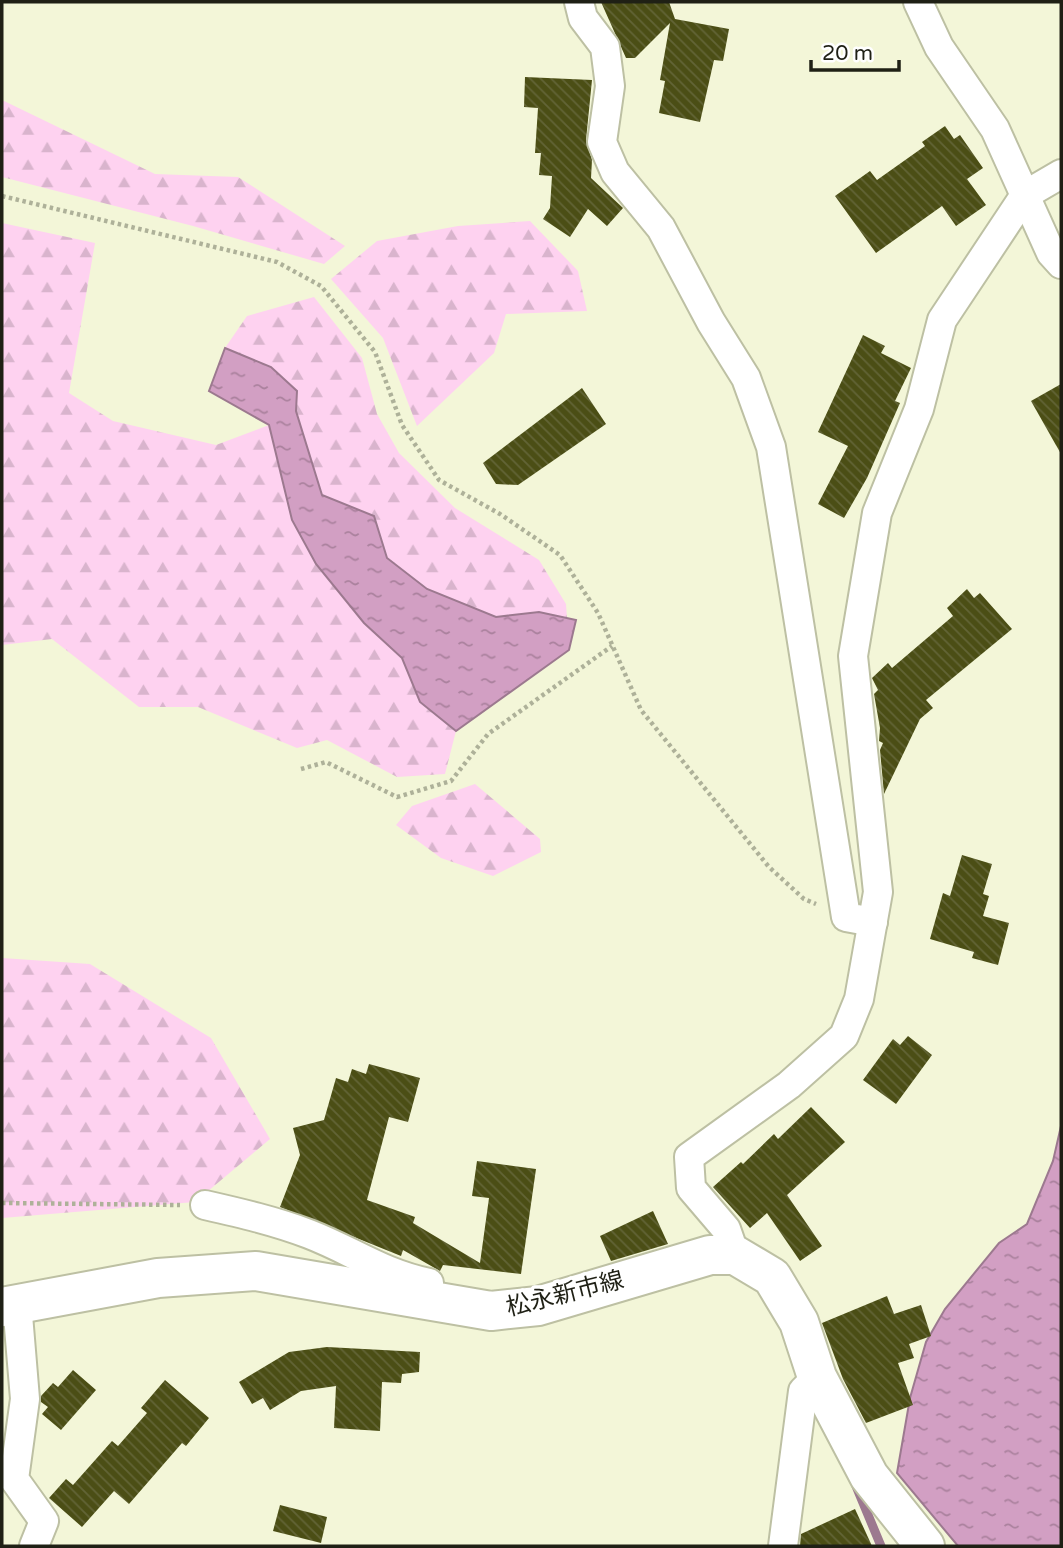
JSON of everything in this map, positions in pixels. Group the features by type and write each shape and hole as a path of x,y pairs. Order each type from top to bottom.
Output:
{"main road":[{"name":"松永新市線","path":"9,1305 158,1278 256,1271 491,1311 526,1307 710,1255 735,1255"},
{"path":"735,1255 772,1277 799,1322 817,1377 869,1476 925,1546"}],"street":[{"path":"579,2 583,18 605,47 610,86 602,142 615,172 661,228 711,322 746,378 771,446 860,919 859,999 844,1036 789,1085 690,1157 691,1188 726,1229 735,1255"},
{"path":"918,2 939,47 995,129 1051,253 1061,264"},
{"path":"860,919 878,892 853,656 877,513 919,409 942,320 1025,195 1061,174"},
{"path":"205,1205 271,1221 312,1235 395,1276 479,1293 522,1294 526,1307"},
{"path":"9,1305 25,1399 13,1479 44,1521 34,1546"},
{"path":"783,1546 803,1391 817,1377"}],"path":[{"path":"2,196 277,262 321,286 375,352 402,425 439,480 500,514 560,555 598,613 641,710 769,867 804,899 860,919"},
{"path":"301,769 326,762 397,797 452,781 488,734 612,646"},
{"path":"2,1203 205,1205"}],"green space":[{"path":"2,100 155,174 238,177 345,246 324,264 193,226 2,177"},
{"path":"530,221 578,271 587,311 506,314 494,353 417,426 383,338 331,279 377,241 458,226"},
{"path":"2,223 95,243 69,393 113,421 216,445 269,425 292,520 364,623 402,658 420,702 456,731 445,774 397,777 327,740 297,748 198,707 139,707 52,639 2,645"},
{"path":"314,297 362,358 377,414 399,453 455,508 539,560 566,604 567,618 539,612 496,617 427,589 387,558 374,516 322,495 296,411 271,367 225,348 247,316"},
{"path":"475,784 540,839 541,852 493,876 441,858 396,825 412,806"},
{"path":"2,958 90,964 211,1038 270,1139 195,1202 2,1218"}],"water":[{"path":"225,348 271,367 297,391 296,411 322,495 374,516 387,558 427,589 496,617 539,612 576,620 569,650 456,731 420,702 402,658 364,623 316,564 292,520 269,425 209,391"},
{"path":"1061,1126 1061,1546 958,1546 897,1473 910,1398 926,1342 945,1309 999,1243 1027,1224 1053,1161"}],"building":[{"path":"601,2 669,2 675,19 729,29 723,61 714,60 700,122 659,113 665,81 660,80 670,23 635,58 626,58"},
{"path":"525,77 592,80 586,140 592,160 591,178 623,208 607,226 588,209 570,237 543,219 550,208 552,176 539,175 541,153 535,153 538,108 524,107"},
{"path":"945,126 954,139 960,135 983,168 967,179 986,205 956,226 942,206 876,253 835,196 870,171 877,180 925,146 922,142"},
{"path":"863,335 885,346 881,353 911,368 895,401 900,403 867,478 844,518 818,504 848,446 818,432"},
{"path":"1061,384 1061,454 1031,401"},
{"path":"582,388 606,424 518,485 496,484 483,463"},
{"path":"967,589 974,598 980,593 1012,629 926,700 933,708 920,719 884,794 880,750 883,743 879,741 880,728 874,694 878,690 872,678 888,663 892,668 953,616 947,608"},
{"path":"962,855 992,864 983,894 989,896 983,916 1009,923 998,965 972,958 974,952 930,939 943,893 950,896"},
{"path":"908,1036 932,1055 896,1104 863,1080 893,1039 900,1045"},
{"path":"369,1064 420,1078 408,1122 389,1117 367,1200 415,1217 413,1223 480,1263 489,1198 472,1196 477,1161 536,1169 521,1274 443,1265 440,1271 403,1250 401,1256 280,1207 300,1155 293,1128 324,1120 336,1078 348,1082 352,1069 366,1074"},
{"path":"811,1107 845,1142 787,1195 822,1246 800,1261 767,1213 750,1228 713,1187 741,1162 743,1164 774,1134 778,1139"},
{"path":"653,1211 668,1244 611,1261 600,1236"},
{"path":"887,1296 894,1314 921,1305 931,1336 909,1344 914,1358 898,1363 913,1405 866,1423 843,1379 822,1323"},
{"path":"327,1347 420,1352 419,1372 402,1374 401,1383 382,1382 380,1431 334,1428 336,1386 301,1391 270,1410 263,1398 252,1404 239,1382 289,1352"},
{"path":"73,1370 96,1390 61,1430 42,1414 48,1407 41,1402 41,1396 53,1383 58,1387"},
{"path":"165,1380 209,1418 186,1446 182,1443 129,1504 114,1491 82,1527 49,1498 66,1479 73,1485 112,1441 118,1446 147,1413 141,1408"},
{"path":"280,1505 327,1517 321,1543 273,1531"},
{"path":"855,1509 872,1546 800,1546 801,1534"}],"waterway":[{"path":"856,1486 881,1546"}]}
